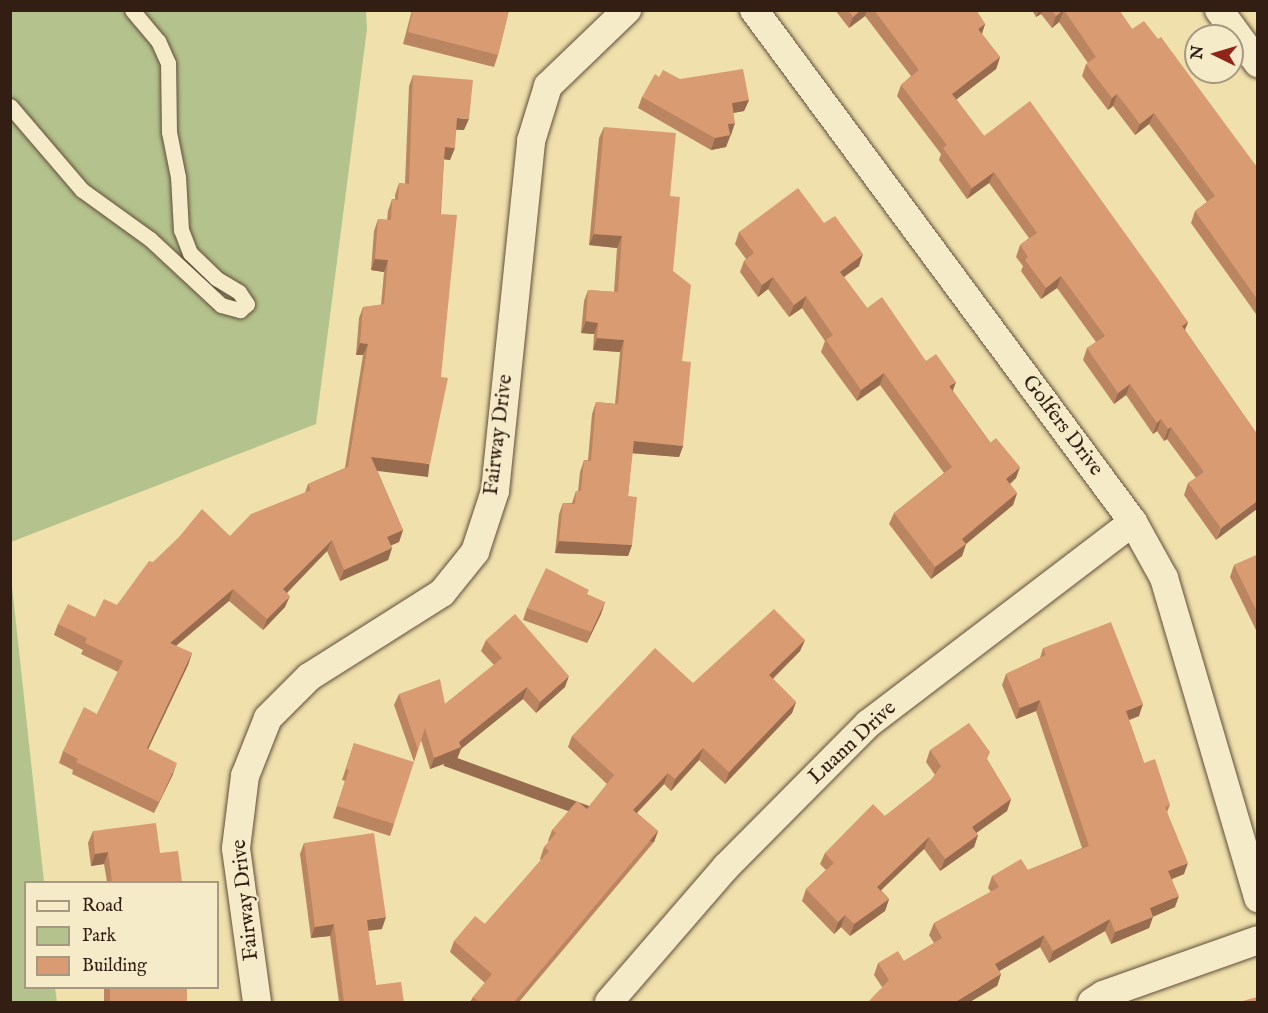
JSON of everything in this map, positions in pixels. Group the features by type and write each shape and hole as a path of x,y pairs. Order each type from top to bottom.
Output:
{"street":[{"name":"Fairway Drive","path":"257,1002 236,848 245,776 268,718 309,677 442,593 475,552 495,491 531,141 548,86 627,10"},
{"name":"Golfers Drive","path":"754,10 1133,522 1164,578 1257,897"},
{"path":"1219,10 1257,63"},
{"name":"Luann Drive","path":"609,1002 726,867 868,724 1133,522"},
{"path":"1092,1002 1104,995 1257,940"}],"lane":[{"path":"10,106 82,190 150,239 221,305 240,309 248,304 239,292 216,278 190,254 181,230 177,167 169,132 168,63 159,41 132,10"}],"green space":[{"path":"11,11 366,11 367,29 316,424 11,542"},
{"path":"11,577 44,881 24,881 24,989 55,989 57,1002 11,1002"}],"building":[{"path":"413,10 509,10 498,55 408,32"},
{"path":"848,10 861,10 853,17"},
{"path":"874,10 976,10 985,24 978,29 1000,57 952,94 984,136 1030,101 1188,322 1182,326 1257,434 1257,501 1221,528 1188,483 1204,472 1171,427 1168,429 1161,419 1157,423 1130,384 1118,393 1087,348 1105,336 1061,276 1046,288 1025,260 1028,257 1020,245 1037,233 994,172 972,188 943,148 947,145 901,85 919,70"},
{"path":"1052,10 1063,10 1056,16"},
{"path":"1064,10 1119,10 1132,29 1144,21 1158,39 1161,37 1184,68 1184,84 1196,84 1257,167 1257,299 1195,211 1215,196 1154,113 1140,124 1117,94 1112,98 1086,64 1096,57"},
{"path":"743,69 749,100 732,103 735,123 728,124 730,135 715,138 642,97 655,74 659,77 663,70 680,79"},
{"path":"413,75 473,80 469,119 457,118 455,148 445,147 440,214 457,215 441,377 448,378 430,464 371,457 403,530 387,537 392,548 344,570 332,540 283,589 290,596 267,619 233,589 170,643 192,653 147,748 177,763 159,802 76,762 78,759 63,751 84,707 97,714 123,661 85,643 87,638 58,624 68,604 95,617 104,599 117,605 149,561 153,562 179,537 202,509 230,536 251,514 311,490 308,484 348,467 368,344 360,343 363,307 384,304 388,260 375,259 378,219 391,220 392,199 398,200 399,183 409,184"},
{"path":"604,127 676,133 670,196 680,197 673,271 691,285 682,361 691,362 683,446 634,441 628,496 637,497 632,545 559,541 563,503 575,504 576,491 581,491 584,460 591,461 596,402 618,404 624,340 597,338 598,323 586,321 588,290 618,292 622,236 594,234"},
{"path":"798,188 824,223 835,216 863,254 840,272 867,308 882,297 926,361 936,354 956,382 949,386 990,443 996,438 1020,467 1006,479 1017,493 962,539 966,544 935,567 894,513 952,467 884,373 861,390 826,340 833,335 806,296 794,305 773,277 762,285 744,261 754,253 739,232"},
{"path":"1257,555 1257,612 1234,565"},
{"path":"546,568 589,590 587,594 605,602 591,632 527,608"},
{"path":"774,609 805,640 769,675 796,702 729,772 703,748 675,779 668,773 633,810 658,831 514,1002 479,1002 473,997 492,974 454,941 475,916 485,924 549,851 544,847 556,833 552,830 577,801 587,809 614,775 572,736 655,648 693,683"},
{"path":"515,614 569,676 540,702 527,687 459,742 461,747 434,758 425,728 418,750 399,694 440,679 445,704 502,658 486,640"},
{"path":"1111,622 1143,704 1126,711 1144,763 1155,759 1170,805 1165,807 1188,863 1168,871 1179,896 1150,908 1153,917 1115,932 1110,919 1053,951 1044,935 995,964 1001,974 955,1002 868,1002 889,980 878,963 898,951 904,961 942,938 934,923 999,887 992,876 1021,859 1028,870 1089,846 1040,700 1020,708 1006,674 1046,655 1043,648"},
{"path":"969,723 990,752 987,759 1011,799 972,827 978,835 945,859 929,837 877,887 889,899 854,924 845,915 838,922 806,889 834,863 825,853 873,804 885,816 931,780 941,766 930,750"},
{"path":"354,743 414,762 394,824 337,806 349,770 346,769"},
{"path":"156,823 160,853 178,851 182,881 112,881 108,852 95,854 93,831"},
{"path":"374,833 386,917 367,920 376,985 401,982 404,1002 344,1002 334,924 315,927 304,843"},
{"path":"110,989 187,989 187,1002 110,1002"},
{"path":"1257,997 1257,1002 1239,1002"}]}
